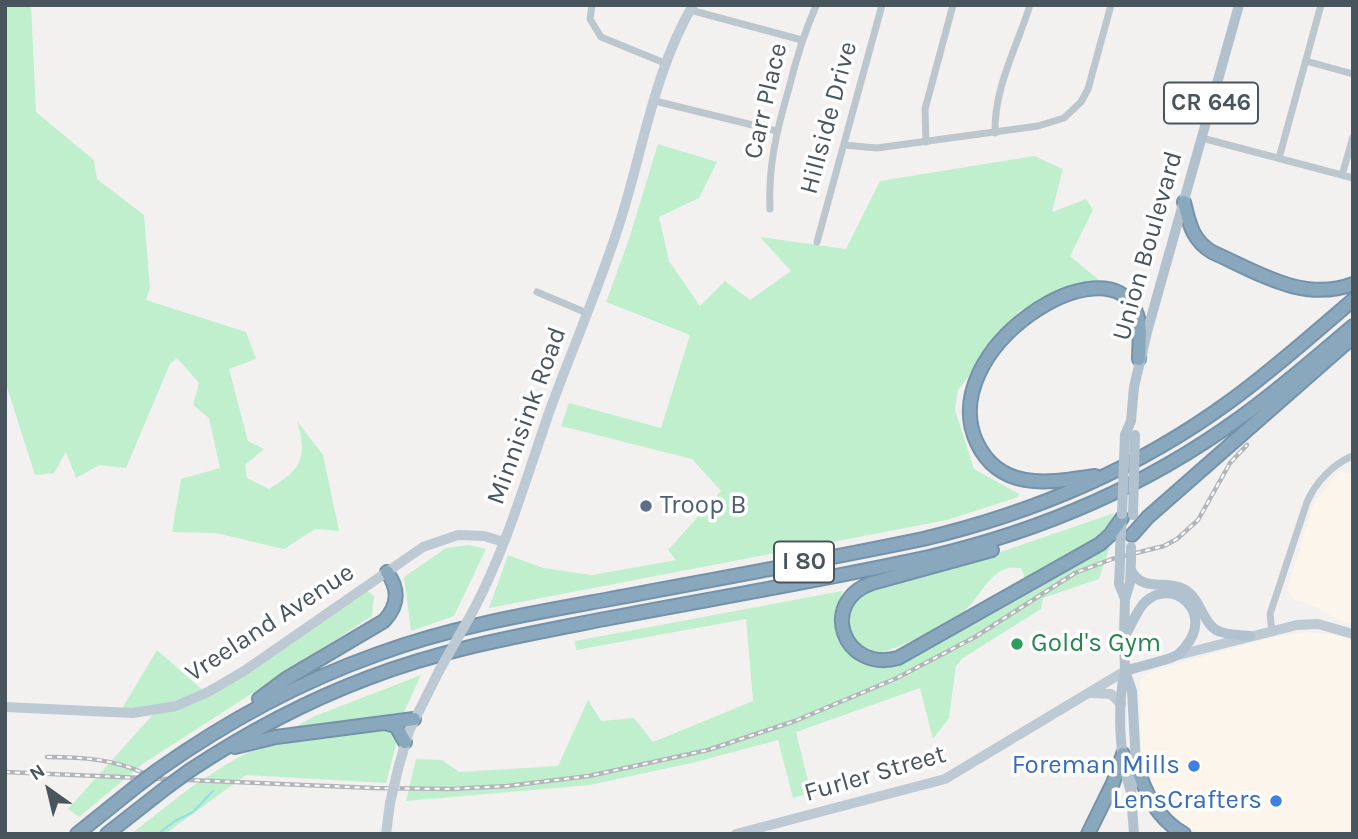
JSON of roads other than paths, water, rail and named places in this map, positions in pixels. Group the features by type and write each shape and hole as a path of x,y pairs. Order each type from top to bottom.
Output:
{"highway":[{"path":"1184,202 1192,233 1200,244 1212,252 1299,289 1328,291 1353,285"},
{"path":"1107,475 1038,482 1020,480 1004,473 985,456 974,434 970,408 974,389 988,357 1019,321 1052,300 1088,290 1112,290 1132,303 1139,320 1139,359"},
{"name":"I 80","path":"77,834 158,770 227,724 336,670 439,634 524,614 942,534 1014,514 1055,498 1107,475 1172,440 1227,404 1353,300"},
{"name":"I 80","path":"107,834 167,787 220,751 291,711 380,674 443,654 524,635 974,547 1018,533 1114,494 1180,458 1253,408 1353,326"},
{"path":"1128,544 1148,517 1353,337"},
{"path":"1018,533 1005,546 859,589 848,600 843,614 843,628 849,643 859,653 872,659 885,661 898,658 1100,544 1125,516"},
{"path":"227,724 286,679 384,621 392,611 397,593 387,572"},
{"path":"220,751 276,737 414,719"},
{"path":"381,724 396,726 405,741"},
{"path":"1088,834 1113,783 1123,754"},
{"path":"1136,764 1153,806 1184,834"}],"main road":[{"name":"Union Boulevard","path":"1134,834 1131,793 1123,754 1120,691 1125,671 1125,599 1119,584 1127,563 1125,516 1131,421 1139,359 1239,5"},
{"name":"Union Boulevard","path":"1125,516 1128,544"},
{"path":"1127,563 1135,577 1143,584 1175,586 1189,592 1216,630 1250,636"},
{"path":"1124,636 1141,606 1147,600 1162,594 1173,594 1190,605 1196,621 1192,638 1178,655 1125,671"},
{"name":"Union Boulevard","path":"1125,671 1132,691 1136,764 1131,793"}],"street":[{"path":"592,5 590,19 601,37 667,64"},
{"name":"Hillside Drive","path":"817,242 882,5"},
{"path":"926,142 925,108 953,5"},
{"path":"844,145 877,148 926,142 1051,124 1064,118 1076,108 1088,89 1111,5"},
{"path":"1279,158 1321,5"},
{"name":"Carr Place","path":"770,209 770,168 777,131 802,40 816,6"},
{"path":"691,8 802,40"},
{"name":"Minnisink Road","path":"386,834 390,803 405,741 439,671 473,611 503,542 621,219 667,64 691,8"},
{"path":"995,132 994,116 1002,82 1029,8"},
{"path":"1306,61 1353,74"},
{"path":"654,101 777,131"},
{"path":"1342,175 1353,137"},
{"path":"1202,138 1353,178"},
{"path":"537,292 587,313"},
{"path":"1272,631 1270,614 1307,502 1314,489 1333,468 1352,456"},
{"name":"Vreeland Avenue","path":"5,706 133,713 176,706 230,680 423,547 445,538 484,536 503,542"},
{"path":"1178,655 1309,623 1353,634"},
{"name":"Furler Street","path":"736,834 945,779 1125,671"},
{"path":"1090,693 1111,694 1121,704"}],"waterway":[{"path":"158,834 193,812 213,791"}],"railway":[{"path":"5,772 452,789 507,786 589,776 708,750 795,721 897,678 975,637 1075,573 1112,559 1164,546 1177,539 1198,520 1230,463 1247,445"},
{"path":"47,757 97,760 146,774"}],"place":[{"name":"Troop B","path":"646,506"},
{"name":"Gold's Gym","path":"1017,644"},
{"name":"Foreman Mills","path":"1194,766"},
{"name":"LensCrafters","path":"1276,801"}]}
